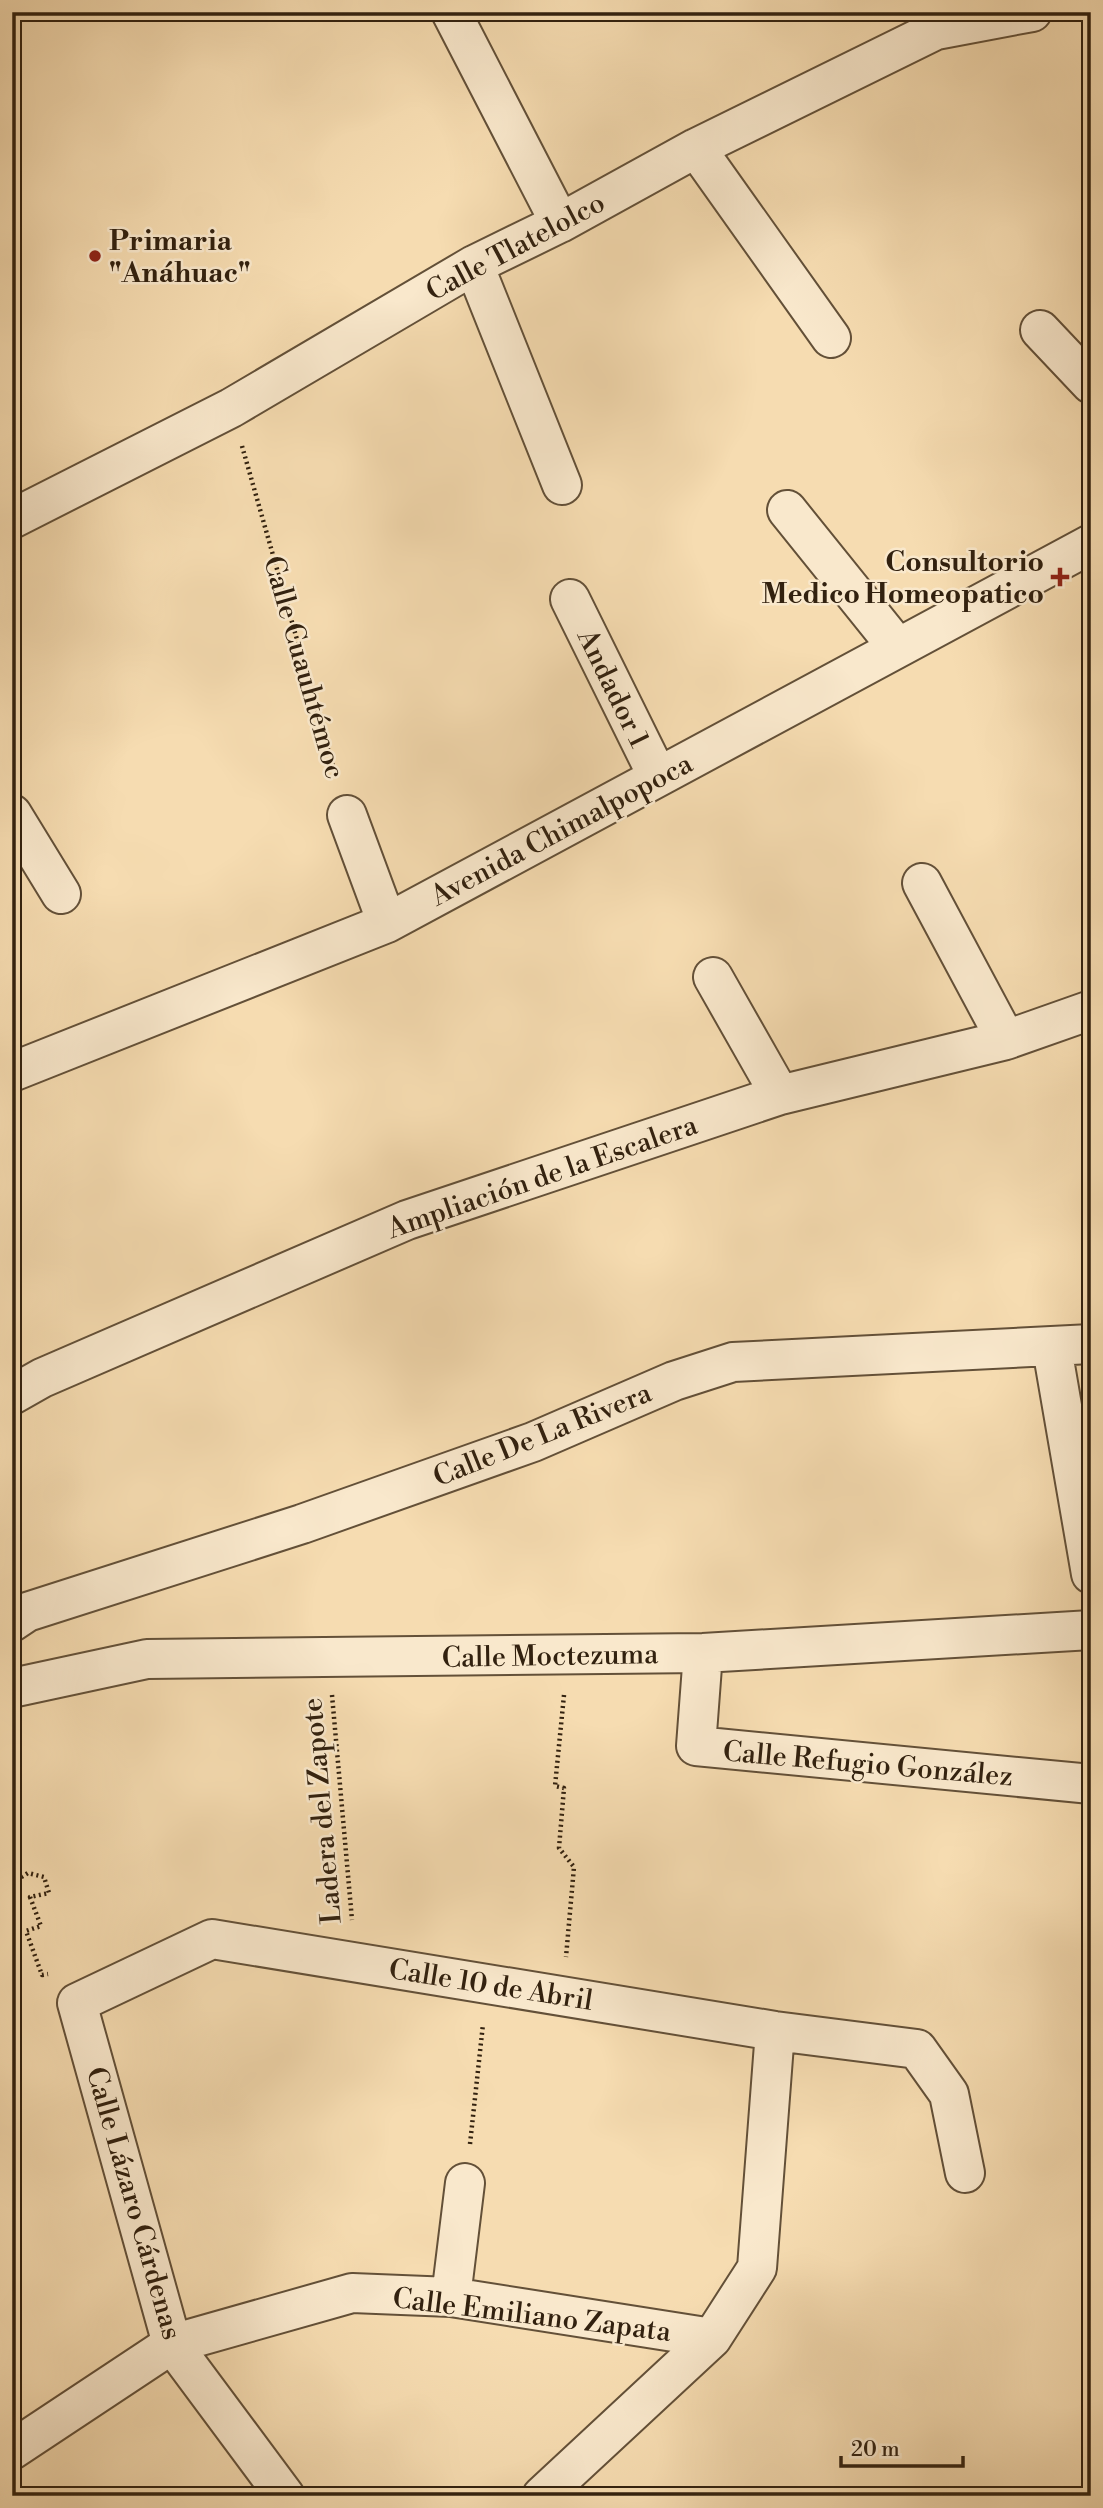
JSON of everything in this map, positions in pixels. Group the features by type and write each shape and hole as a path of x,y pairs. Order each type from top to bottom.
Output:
{"street":[{"path":"451,12 560,223"},
{"name":"Calle Tlatelolco","path":"12,519 231,408 474,265 560,223 696,148 936,30 1032,12"},
{"path":"696,148 831,338"},
{"path":"474,265 562,485"},
{"path":"1040,330 1091,384"},
{"path":"787,510 898,648"},
{"name":"Avenida Chimalpopoca","path":"12,1072 387,923 1091,544"},
{"name":"Andador 1","path":"570,599 658,778"},
{"path":"12,814 61,894"},
{"name":"Calle Cuauhtémoc","path":"347,815 387,923"},
{"path":"922,883 1006,1040"},
{"path":"713,977 780,1095"},
{"name":"Ampliación de la Escalera","path":"12,1395 42,1378 407,1220 780,1095 1006,1040 1091,1010"},
{"name":"Calle De La Rivera","path":"12,1622 27,1612 302,1524 533,1442 674,1381 733,1362 1091,1344"},
{"path":"1052,1348 1091,1574"},
{"name":"Calle Moctezuma","path":"12,1688 146,1659 703,1653 1091,1630"},
{"name":"Calle Refugio González","path":"703,1653 696,1746 1091,1784"},
{"name":"Calle 10 de Abril","path":"77,2003 212,1939 775,2031 917,2049 949,2094 965,2173"},
{"name":"Calle Lázaro Cárdenas","path":"77,2003 172,2344 285,2496"},
{"path":"542,2496 712,2338 757,2268 775,2031"},
{"path":"451,2297 465,2183"},
{"name":"Calle Emiliano Zapata","path":"12,2450 172,2344 352,2292 451,2297 712,2338"}],"path":[{"name":"Calle Cuauhtémoc","path":"231,408 347,815"},
{"path":"562,1996 574,1867 559,1848 564,1788 555,1786 568,1655"},
{"name":"Ladera del Zapote","path":"329,1656 355,1962"},
{"path":"12,1883 28,1873 44,1877 49,1893 30,1897 41,1926 26,1931 42,1975 54,1972"},
{"path":"465,2183 484,2019"}],"place":[{"name":"Primaria \"Anáhuac\"","path":"95,256"},
{"name":"Consultorio Medico Homeopatico","path":"1060,577"}]}
